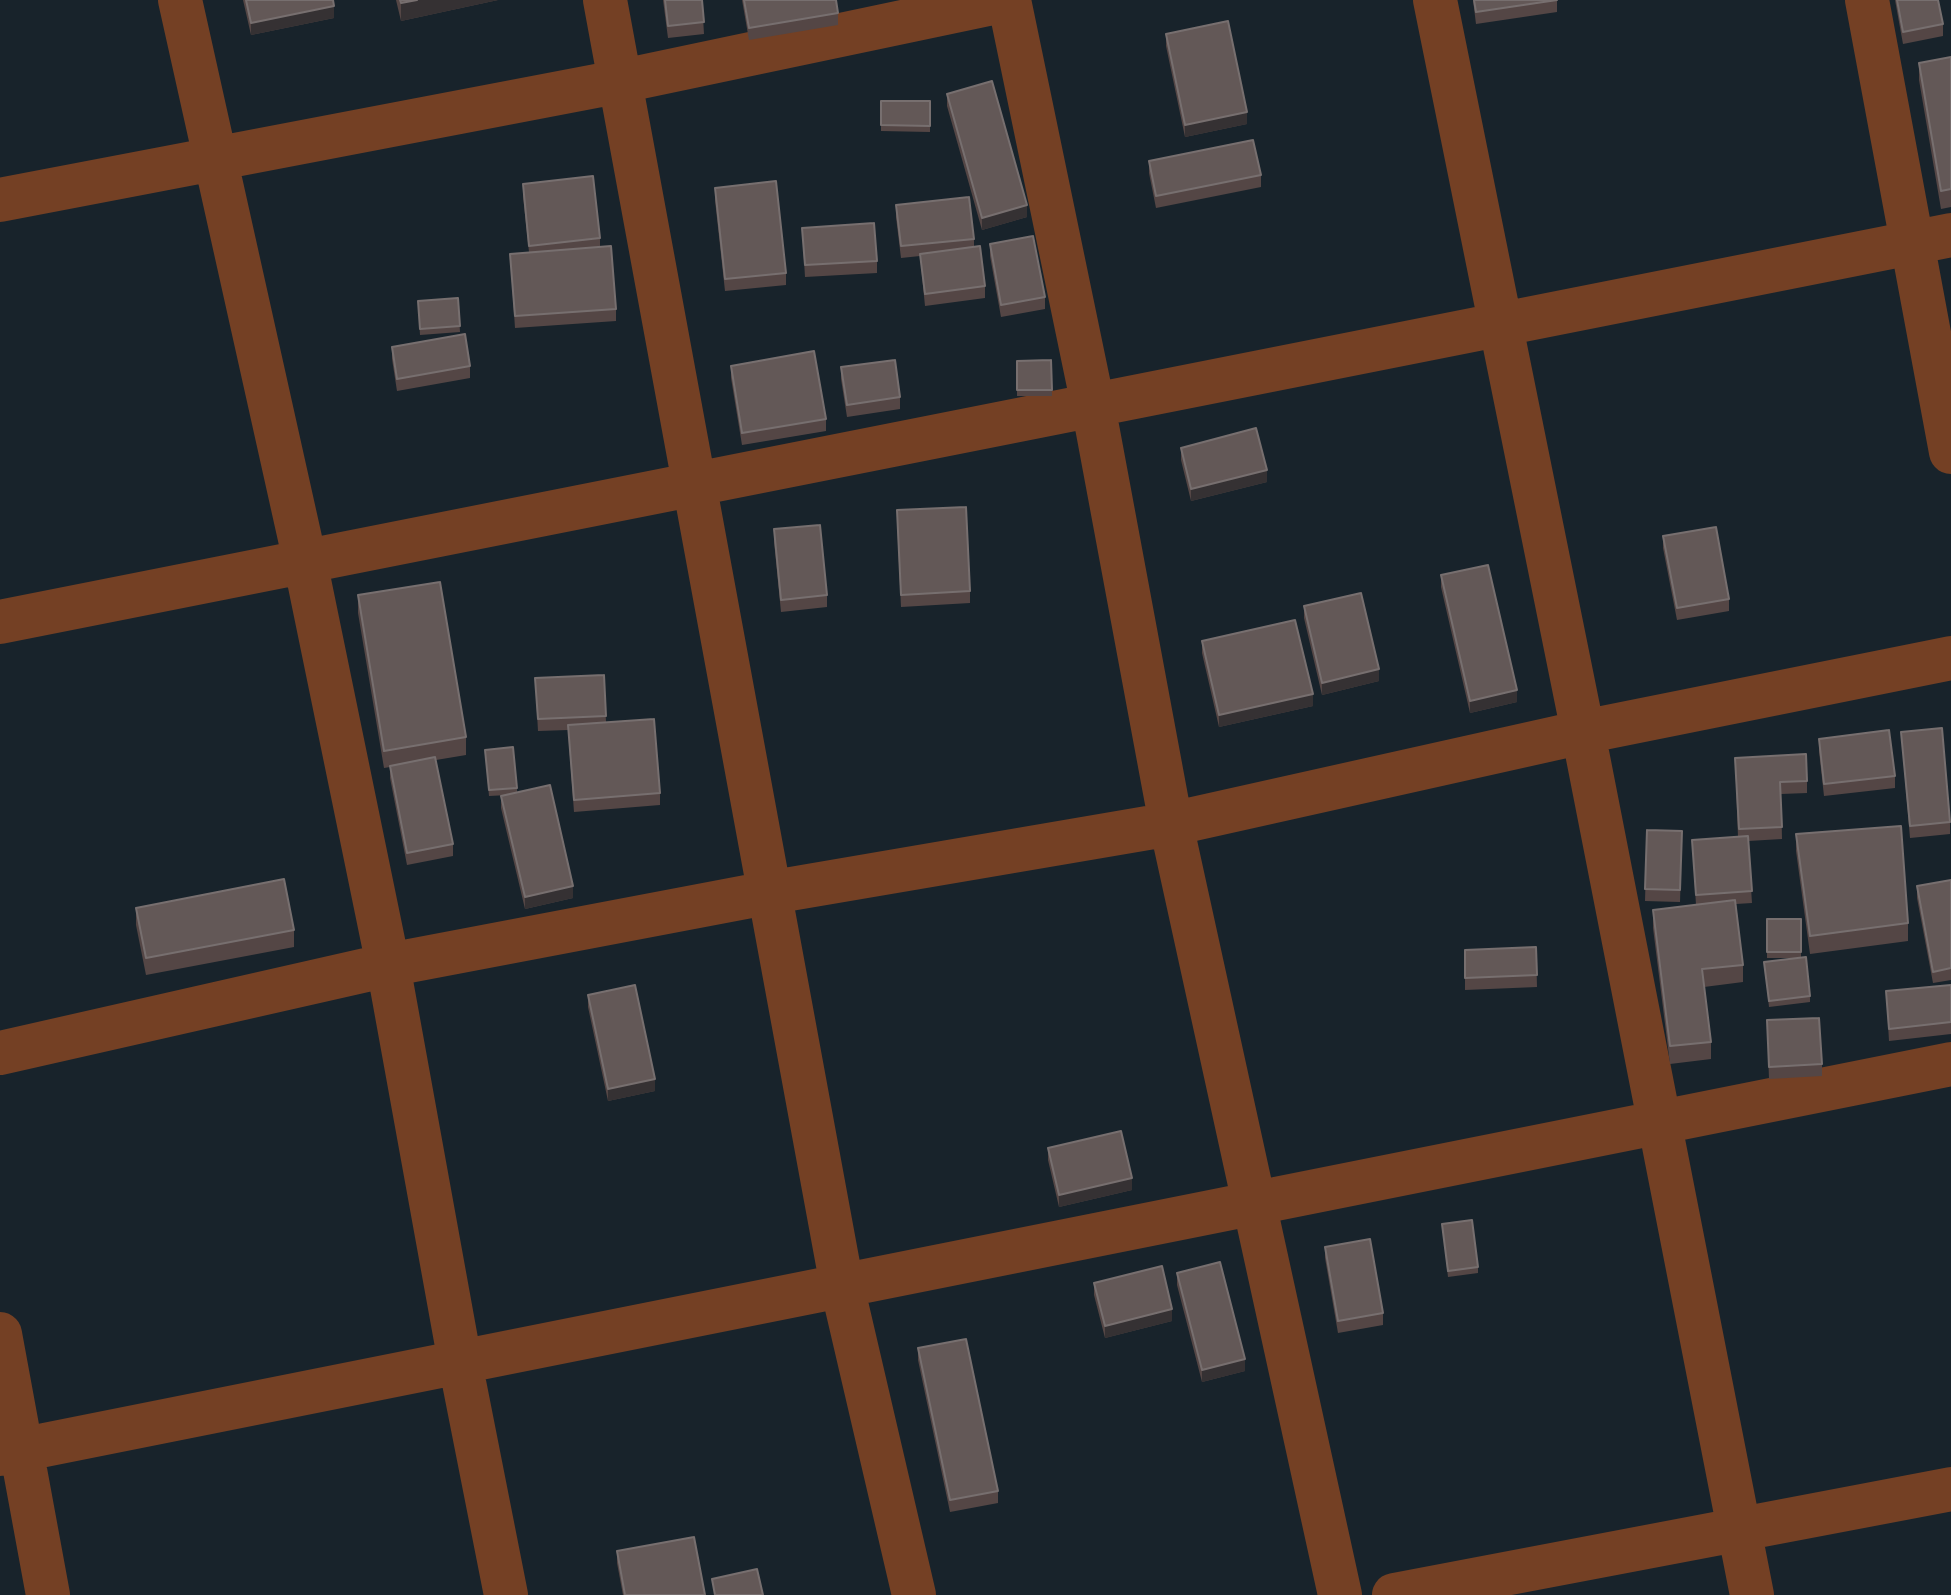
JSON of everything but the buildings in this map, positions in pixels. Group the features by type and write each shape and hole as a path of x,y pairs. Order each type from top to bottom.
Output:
{"street":[{"path":"180,0 305,561 388,965 506,1595"},
{"path":"605,0 767,893 842,1286 914,1595"},
{"path":"0,200 622,81 1008,0 1093,405 1171,824 1340,1595"},
{"path":"1435,0 1583,732 1752,1595"},
{"path":"1867,0 1931,239 1951,452"},
{"path":"0,622 1931,239"},
{"path":"0,1053 388,965 767,893 1171,824 1583,732 1951,658"},
{"path":"11,1452 1951,1064"},
{"path":"0,1334 11,1452 48,1595"},
{"path":"1394,1595 1951,1489"}]}
